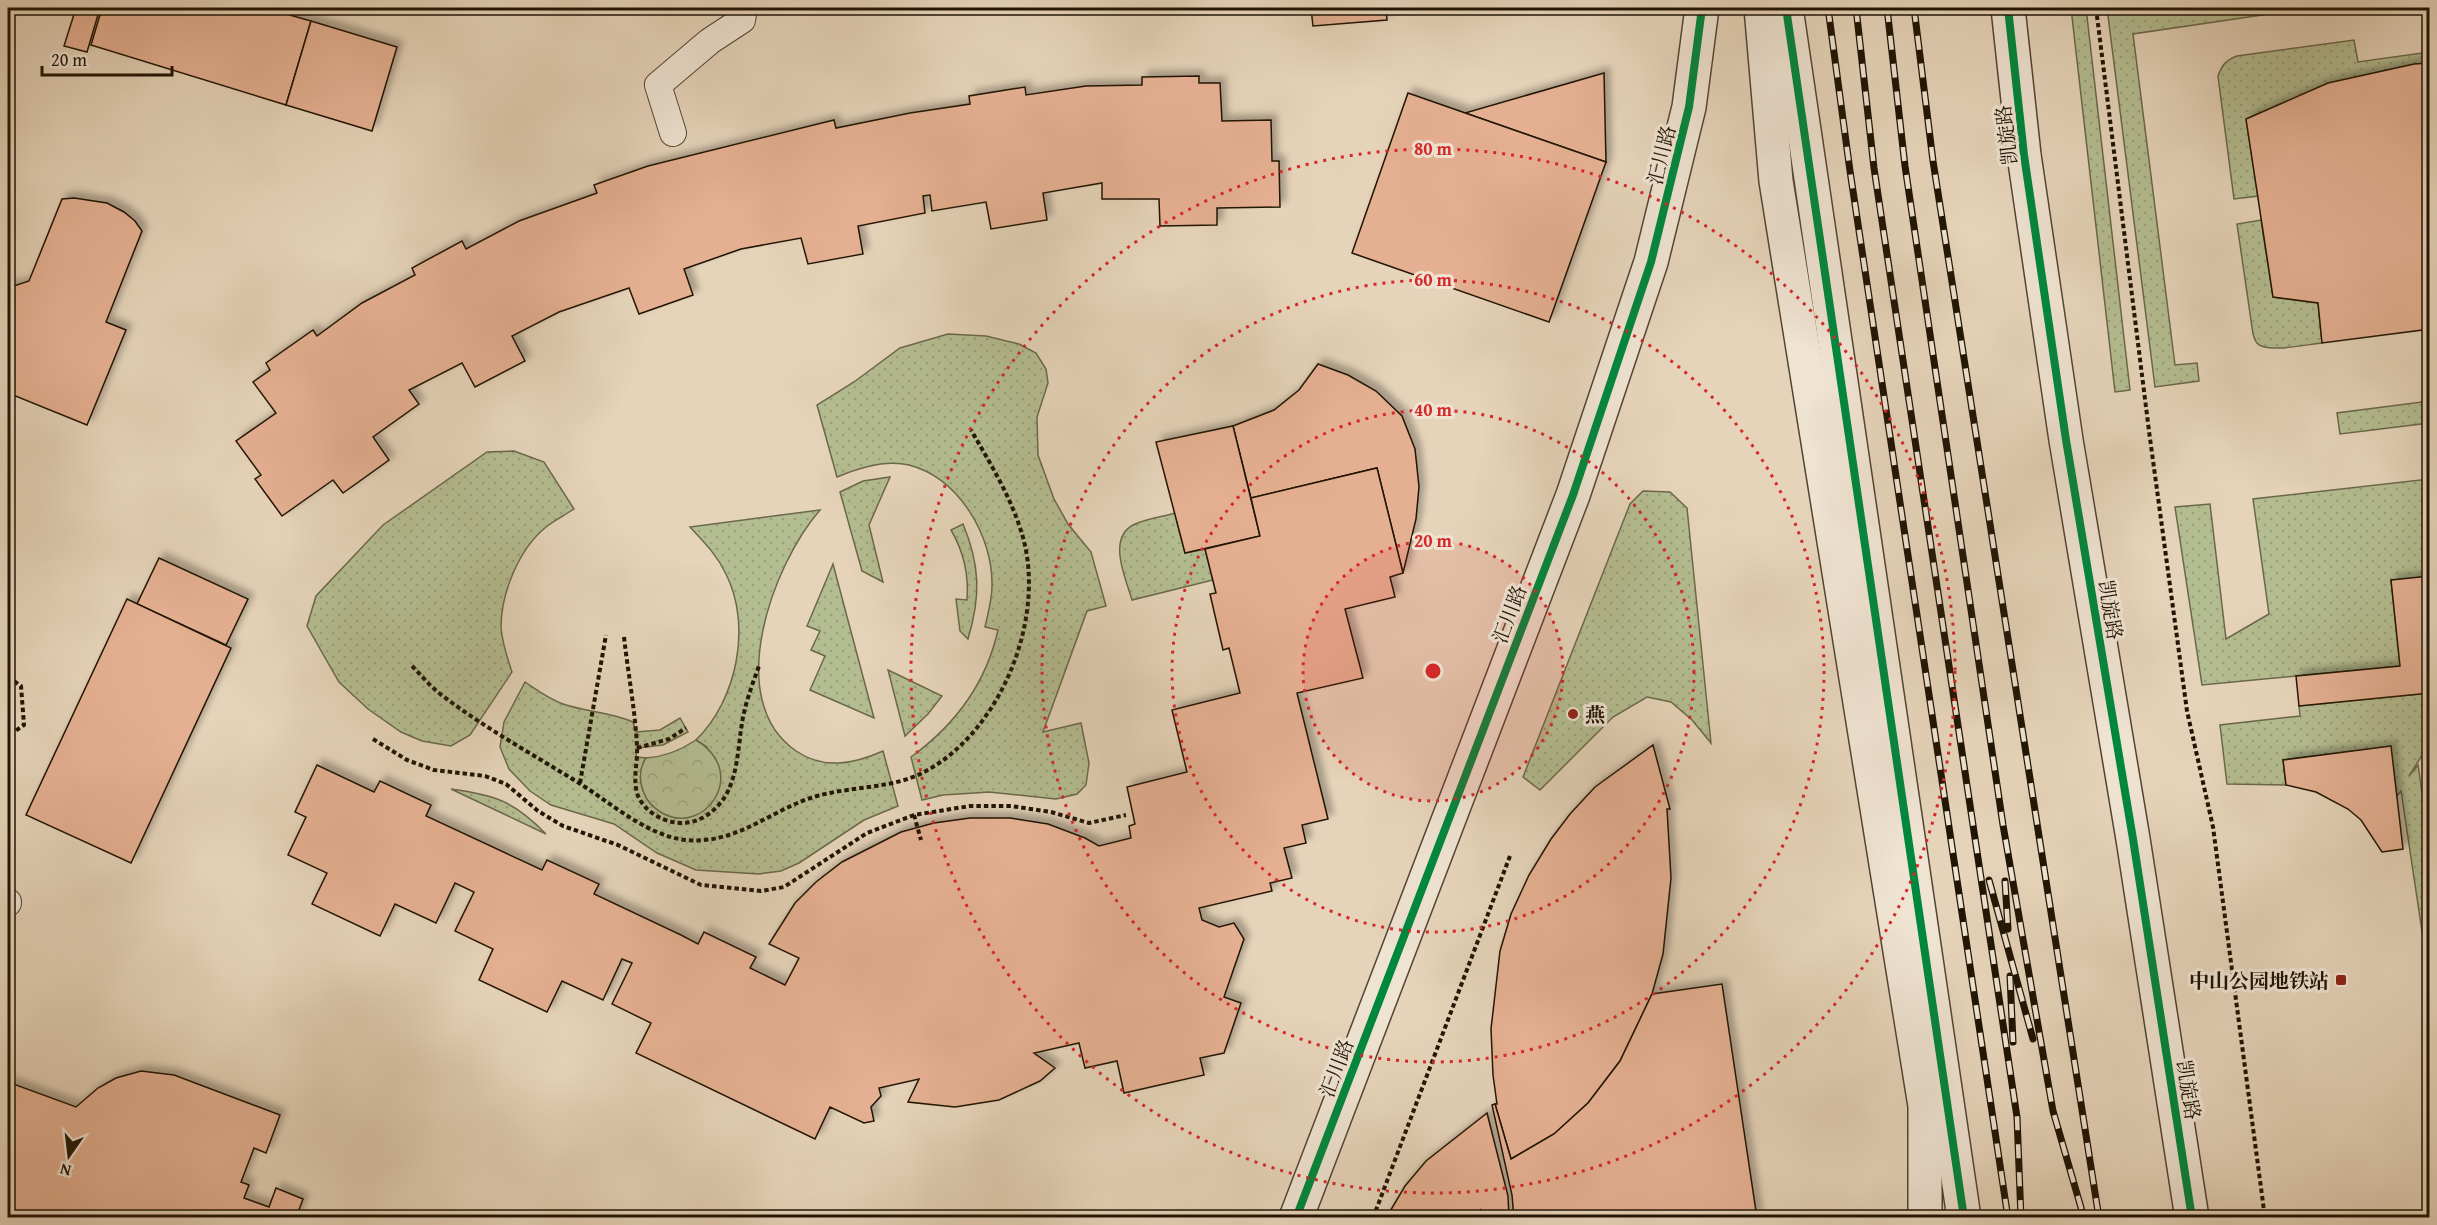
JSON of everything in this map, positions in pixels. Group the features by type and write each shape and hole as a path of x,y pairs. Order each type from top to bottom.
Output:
{"street":[{"name":"汇川路","path":"1296,1218 1573,495 1648,274 1689,107 1702,8"},
{"path":"1761,8 1776,181 1925,1106 1925,1218"},
{"path":"1786,8 1964,1218"},
{"name":"凯旋路","path":"2008,8 2024,155 2066,440 2133,839 2192,1218"}],"lane":[{"path":"672,133 658,85 710,40 742,20 744,8"}],"path":[{"path":"2096,8 2187,711 2213,827 2265,1218"},
{"path":"412,666 438,692 665,836 686,840 709,840 745,831 814,796 916,776 944,760 975,732 996,700 1018,654 1027,613 1029,576 1023,535 1002,485 971,429"},
{"path":"579,783 606,635"},
{"path":"624,637 637,748 634,782 639,798 650,812 668,821 683,823 700,820 714,810 726,795 733,776 748,697 759,666"},
{"path":"8,676 21,686 24,725 8,736"},
{"path":"637,748 669,739 686,728"},
{"path":"373,739 407,760 434,770 485,776 506,784 538,811 563,826 618,845 701,885 761,891 784,887 867,834 914,815 970,806 1011,806 1051,812 1089,823 1126,815"},
{"path":"914,815 921,840"},
{"path":"1373,1218 1510,856"},
{"path":"1473,1218 1482,1210"}],"green space":[{"path":"2071,8 2086,8 2130,390 2115,392"},
{"path":"2107,8 2310,8 2133,34 2175,365 2197,363 2199,381 2155,387"},
{"path":"2354,40 2358,62 2429,52 2429,63 2246,119 2258,196 2234,199 2218,76 2223,66 2237,56"},
{"path":"2261,220 2273,297 2318,303 2322,343 2269,348 2255,340 2237,224"},
{"path":"948,334 986,336 1019,344 1036,353 1046,369 1048,383 1037,417 1038,455 1054,499 1068,524 1091,552 1106,606 1087,611 1043,732 1081,723 1089,763 1086,785 1077,794 1056,799 989,792 943,795 922,800 911,757 927,745 955,717 977,685 993,650 998,630 985,627 992,586 991,567 986,548 970,512 943,482 927,472 909,465 891,463 863,468 837,477 817,405 854,382 900,348"},
{"path":"2429,401 2429,423 2340,434 2337,413"},
{"path":"514,451 544,462 574,509 549,524 536,536 513,572 504,600 501,627 512,672 470,735 451,746 422,741 401,732 368,709 339,682 307,626 316,596 383,525 487,452"},
{"path":"890,477 869,525 883,582 862,571 840,492 863,481"},
{"path":"2429,479 2429,576 2391,581 2400,666 2202,685 2175,507 2210,504 2226,639 2269,614 2253,499"},
{"path":"1643,491 1670,492 1687,508 1711,743 1692,720 1671,702 1647,697 1613,717 1540,790 1523,777 1630,504"},
{"path":"820,510 802,534 786,563 772,597 763,632 759,667 762,699 774,728 796,751 807,757 817,761 839,763 861,759 883,751 898,806 864,820 799,863 781,871 759,874 696,870 657,853 614,824 551,805 530,791 509,769 500,747 504,722 525,682 563,704 633,722 636,732 660,730 680,718 688,732 663,745 637,748 636,757 646,758 642,768 642,788 646,798 653,806 671,816 690,816 711,804 707,747 696,740 710,724 730,684 739,639 738,616 734,594 726,574 710,549 690,527"},
{"path":"1175,513 1185,553 1205,549 1213,580 1132,600 1120,560 1121,540 1125,531 1133,525"},
{"path":"963,524 973,553 977,581 975,609 968,639 960,631 956,599 967,600 966,572 962,555 951,530"},
{"path":"833,564 874,718 810,690 825,656 811,650 820,631 807,626"},
{"path":"888,670 942,696 928,714 905,736"},
{"path":"2429,693 2429,744 2409,776 2418,765 2429,840 2429,978 2401,791 2397,796 2390,746 2283,760 2286,785 2227,784 2220,725 2300,716 2299,706"},
{"path":"696,740 712,753 720,768 720,783 715,798 706,809 693,816 678,818 662,813 649,802 642,789 640,775 642,766 646,758 672,752"},
{"path":"451,789 503,801 524,814 546,834"}],"building":[{"path":"76,8 100,8 87,52 64,46"},
{"path":"102,8 265,8 311,21 286,105 91,45"},
{"path":"1311,8 1407,8 1386,9 1387,20 1313,26"},
{"path":"311,21 397,47 372,131 286,105"},
{"path":"2430,63 2430,329 2322,343 2318,303 2273,297 2246,119 2328,83 2414,64"},
{"path":"1604,73 1606,162 1465,113"},
{"path":"1199,76 1199,83 1220,83 1222,121 1271,120 1272,161 1279,161 1280,207 1217,208 1217,225 1160,226 1159,199 1102,199 1102,183 1043,193 1047,220 991,229 986,202 932,211 930,195 923,196 925,213 858,226 863,254 808,264 801,238 741,249 684,269 693,295 639,314 629,288 559,312 512,336 525,361 475,387 462,363 409,390 419,404 373,437 389,460 343,493 333,480 282,516 255,479 261,475 236,441 276,413 253,382 270,370 266,363 313,330 317,336 362,303 415,275 412,268 462,241 466,249 519,221 597,193 594,185 648,166 834,120 836,128 970,104 969,96 1025,87 1026,95 1086,86 1142,85 1142,77"},
{"path":"1408,93 1606,162 1549,322 1352,253"},
{"path":"74,198 107,203 124,212 142,231 106,322 126,330 87,425 8,393 8,283 14,286 29,281 62,199"},
{"path":"1318,364 1348,375 1376,391 1402,416 1415,449 1419,487 1416,519 1403,573 1377,468 1251,498 1233,426 1274,410 1299,390"},
{"path":"1233,426 1260,536 1185,553 1156,442"},
{"path":"1377,468 1403,573 1390,577 1395,597 1345,609 1363,678 1297,693 1328,819 1302,825 1306,843 1284,848 1292,878 1270,883 1272,891 1199,908 1202,920 1219,927 1234,923 1244,939 1224,997 1241,1003 1224,1053 1200,1058 1204,1075 1124,1093 1117,1061 1085,1068 1079,1043 1034,1053 1055,1068 1040,1081 999,1100 955,1107 908,1102 919,1079 879,1088 881,1096 871,1107 874,1121 864,1123 830,1107 815,1139 636,1053 651,1023 612,1004 632,963 622,959 603,1000 562,981 547,1012 479,980 493,949 455,931 474,892 455,883 436,923 395,904 380,936 312,904 327,873 288,855 306,817 295,812 317,765 374,792 380,781 431,805 426,816 542,870 547,860 599,884 594,894 698,944 704,932 756,957 750,968 785,985 799,958 769,944 795,903 816,882 842,862 901,832 934,823 970,818 1010,818 1048,824 1085,838 1099,846 1131,838 1129,826 1135,824 1127,787 1187,772 1172,710 1240,693 1229,648 1223,650 1210,594 1216,593 1205,549 1260,536 1251,498"},
{"path":"159,558 248,599 226,645 137,604"},
{"path":"2430,576 2430,606 2428,606 2430,693 2299,706 2296,676 2400,666 2391,580"},
{"path":"127,599 231,648 131,863 26,815"},
{"path":"1653,745 1670,809 1667,809 1671,878 1663,954 1652,994 1620,1061 1588,1103 1554,1134 1511,1159 1495,1104 1497,1104 1491,1029 1500,951 1511,914 1529,875 1551,839 1570,814 1595,787"},
{"path":"2391,746 2403,849 2382,852 2361,820 2348,809 2316,792 2286,785 2283,760"},
{"path":"1722,984 1757,1218 1514,1218 1512,1195 1492,1105 1495,1104 1511,1159 1554,1134 1588,1103 1620,1061 1652,994"},
{"path":"141,1071 174,1075 280,1115 266,1153 254,1148 241,1182 249,1185 244,1198 269,1207 276,1188 303,1199 296,1218 8,1218 8,1082 76,1107 98,1088 116,1078"},
{"path":"1487,1113 1508,1196 1509,1218 1386,1218 1405,1186 1426,1161"}],"railway":[{"path":"1828,8 1850,171 2008,1218"},
{"path":"1856,8 1874,168 2017,1117 2021,1218"},
{"path":"1887,8 1905,166 2003,825 2053,1111 2084,1218"},
{"path":"1914,8 1933,161 2099,1218"},
{"path":"1989,880 2033,1039"},
{"path":"2005,881 2008,929"},
{"path":"2010,976 2013,1042"}],"cycle path":[{"path":"1296,1218 1573,495 1651,262 1689,107 1702,8"},
{"path":"1786,8 1964,1218"},
{"path":"2008,8 2024,155 2066,440 2133,839 2192,1218"}],"place":[{"name":"燕","path":"1573,714"},
{"name":"中山公园地铁站","path":"2341,980"}]}
